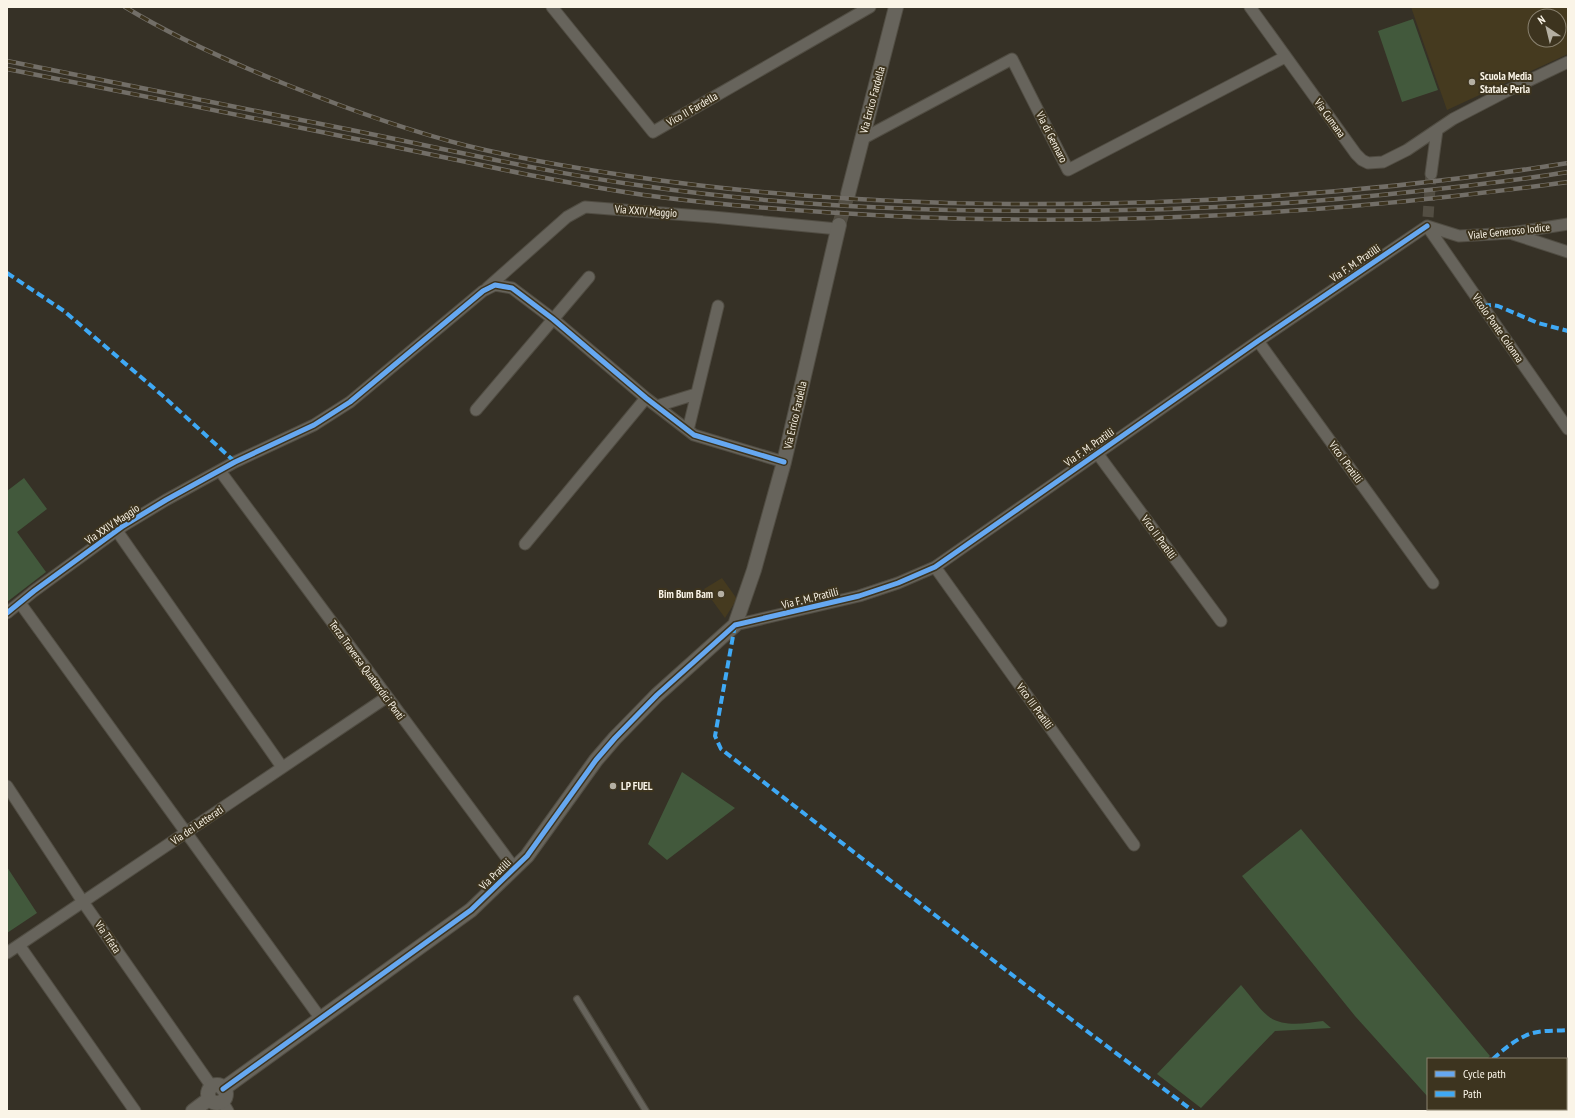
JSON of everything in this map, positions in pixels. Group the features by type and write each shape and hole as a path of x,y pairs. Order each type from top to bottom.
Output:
{"street":[{"name":"Vico II Fardella","path":"552,7 653,132 870,7"},
{"name":"Via Errico Fardella","path":"848,194 896,7"},
{"name":"Via Cumana","path":"1250,7 1285,57 1362,160 1368,163 1383,162 1407,150 1437,130"},
{"name":"Via di Gennaro","path":"862,139 1012,59 1068,170 1285,57"},
{"path":"1430,174 1437,130 1453,119 1505,92 1568,62"},
{"name":"Via XXIV Maggio","path":"7,613 116,531 166,500 235,462 314,425 350,402 483,291 567,217 585,207 839,227"},
{"name":"Viale Generoso Iodice","path":"1428,221 1459,236 1511,233 1568,224"},
{"name":"Via F. M. Pratilli","path":"735,625 859,596 898,583 935,567 1428,221"},
{"name":"Vicolo Ponte Colonna","path":"1428,221 1568,429"},
{"name":"Via Errico Fardella","path":"735,625 754,570 784,462 839,227"},
{"path":"1511,233 1568,252"},
{"path":"476,410 589,278"},
{"path":"483,291 495,286 512,288 553,319 646,398 694,435 784,462"},
{"path":"688,430 718,306"},
{"name":"Vico I Pratilli","path":"1258,341 1434,583"},
{"path":"657,406 696,394"},
{"path":"525,544 646,398"},
{"name":"Vico II Pratilli","path":"1097,453 1221,621"},
{"name":"Terza Traversa Quattordici Ponti","path":"220,471 514,869"},
{"path":"116,531 282,767"},
{"name":"Vico III Pratilli","path":"935,567 1134,845"},
{"path":"20,603 321,1019"},
{"name":"Via Pratilli","path":"193,1111 219,1097 321,1019 471,910 527,856 600,754 656,695 735,625"},
{"name":"Via dei Letterati","path":"7,953 387,697"},
{"name":"Via Tifata","path":"7,786 83,902 219,1097"},
{"path":"19,945 135,1111"}],"lane":[{"path":"577,999 646,1111"}],"shaded area":[{"name":"Scuola Media Statale Perla","path":"1411,7 1568,7 1568,54 1447,110"},
{"name":"Bim Bum Bam","path":"722,578 737,599 725,618 704,589"}],"green space":[{"path":"1413,19 1438,90 1402,102 1378,31"},
{"path":"24,478 47,509 17,532 46,572 7,602 7,491"},
{"path":"682,772 735,808 667,860 648,844"},
{"path":"1301,829 1490,1056 1488,1058 1427,1058 1427,1096 1355,1016 1242,876"},
{"path":"7,867 37,913 7,933"},
{"path":"1241,985 1261,1009 1274,1020 1295,1024 1323,1021 1331,1028 1275,1031 1201,1108 1157,1074"}],"tunnel":[{"path":"1428,217 1431,174"},
{"path":"839,225 848,194"}],"railway":[{"path":"125,7 184,39 244,67 330,102 421,133 468,146 548,163 677,183 772,193 868,200 1013,204 1083,204 1292,195 1430,182 1568,163"},
{"path":"7,61 568,174 704,194 764,200 885,208 945,210 1066,211 1199,208 1382,195 1494,183 1568,172"},
{"path":"7,69 606,189 677,199 812,211 912,217 994,219 1077,220 1159,218 1323,209 1568,182"}],"marked path":[{"path":"7,273 64,311 163,396 235,462"},
{"path":"1483,306 1498,306 1538,323 1568,331"},
{"path":"735,625 715,736 721,749 1007,971 1193,1111"},
{"path":"1494,1058 1522,1037 1527,1035 1541,1031 1568,1030"}],"cycle path":[{"path":"223,1089 471,910 527,856 596,760 615,738 657,695 735,625 859,596 898,583 935,567 1258,341 1427,226"},
{"path":"7,613 34,591 123,526 166,500 235,462 314,425 350,402 483,291 495,285 512,288 553,319 646,398 694,435 784,462"}],"place":[{"name":"Scuola Media Statale Perla","path":"1472,82"},
{"name":"Bim Bum Bam","path":"721,594"},
{"name":"LP FUEL","path":"613,786"}]}
